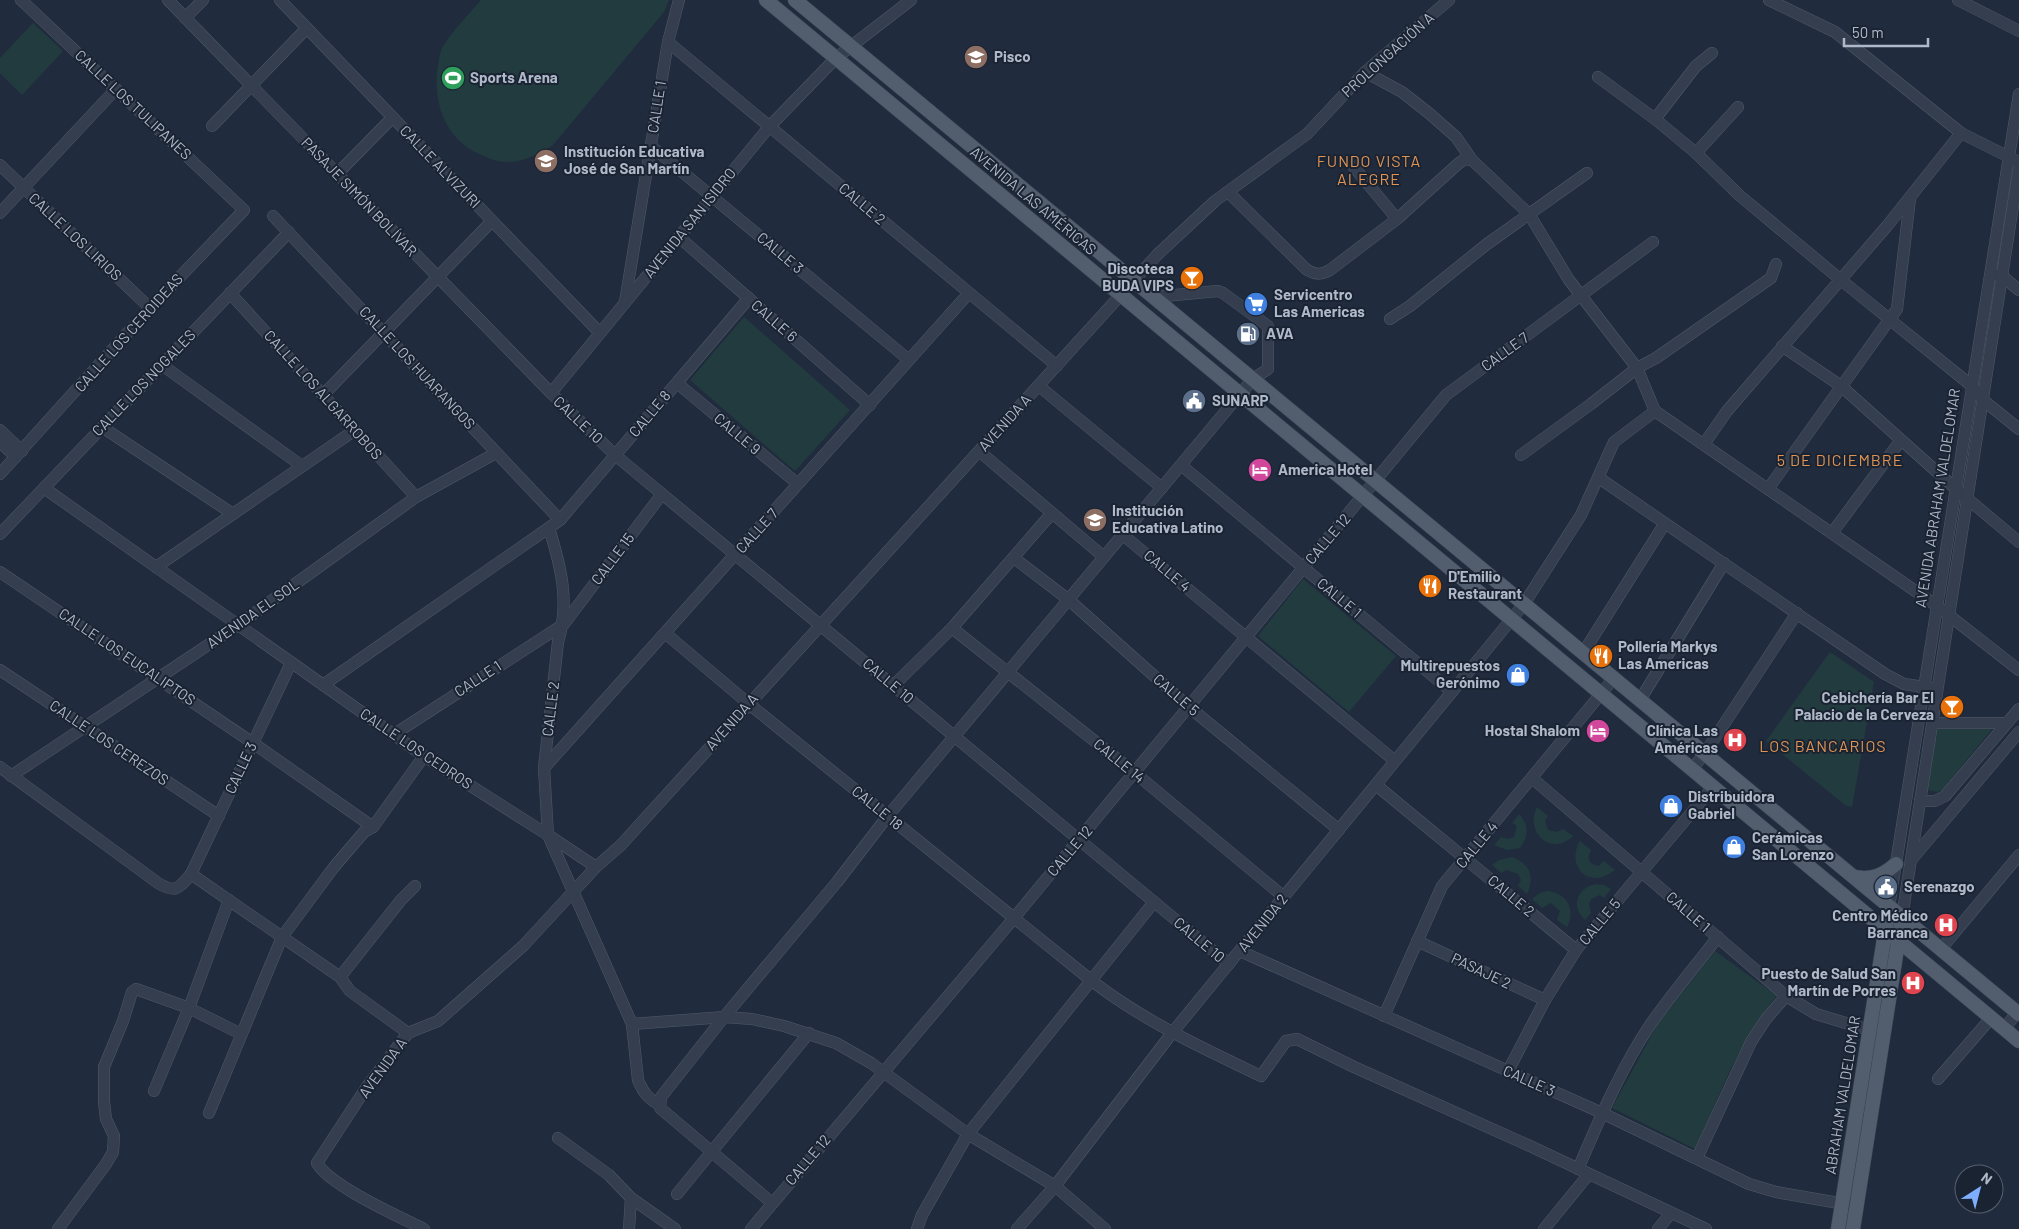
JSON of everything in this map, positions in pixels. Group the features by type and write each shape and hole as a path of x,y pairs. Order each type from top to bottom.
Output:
{"main road":[{"name":"AVENIDA LAS AMÉRICAS","path":"766,0 2019,1041"},
{"name":"AVENIDA LAS AMÉRICAS","path":"795,0 2018,1012"},
{"path":"1281,427 1292,412"},
{"path":"1337,474 1349,459"},
{"path":"1854,877 1866,879 1881,876 1896,864"},
{"name":"ABRAHAM VALDELOMAR","path":"1838,1229 1860,1089 1863,1028 1890,907"},
{"name":"AVENIDA ABRAHAM VALDELOMAR","path":"1898,941 1902,917"},
{"name":"ABRAHAM VALDELOMAR","path":"1853,1229 1898,941"},
{"path":"1860,1089 1874,1091"},
{"path":"1854,1129 1868,1131"}],"street":[{"name":"CALLE LOS TULIPANES","path":"21,0 244,210"},
{"name":"PASAJE SIMÓN BOLÍVAR","path":"168,0 551,393"},
{"path":"185,18 203,0"},
{"name":"CALLE ALVIZURI","path":"280,0 600,333"},
{"name":"CALLE 1","path":"624,304 668,42 680,0"},
{"path":"851,46 911,0"},
{"name":"PROLONGACIÓN A","path":"1228,192 1307,134 1365,72 1449,0"},
{"path":"1769,0 1835,32 1961,133 2015,164 2019,140"},
{"path":"1958,0 2019,32"},
{"path":"212,126 307,28"},
{"name":"CALLE 2","path":"668,42 1057,366"},
{"name":"AVENIDA SAN ISIDRO","path":"551,393 769,127 836,58 851,46"},
{"path":"1655,119 1696,66 1712,53"},
{"path":"1365,72 1402,92 1430,114 1456,137 1472,160 1529,214 1564,273 1637,368 1655,411 1937,606 2019,670"},
{"path":"1598,78 1655,119 1696,153 1739,195 1889,320 1972,386 1983,400 2019,429"},
{"path":"0,213 116,89"},
{"name":"AVENIDA ABRAHAM VALDELOMAR","path":"1902,917 2002,276 2015,164 2019,94"},
{"path":"1696,153 1738,107"},
{"path":"337,174 392,118"},
{"path":"1704,444 1726,411 1841,280 1961,133"},
{"name":"CALLE 3","path":"651,146 909,360"},
{"path":"1228,192 1313,273 1322,274 1330,270 1397,219 1459,163 1465,159 1472,160"},
{"name":"AVENIDA ABRAHAM VALDELOMAR","path":"1890,907 1990,274 2015,164"},
{"name":"CALLE LOS LIRIOS","path":"0,165 150,308"},
{"path":"1353,166 1397,219"},
{"path":"1390,319 1410,306 1529,214 1587,173"},
{"name":"AVENIDA A","path":"424,1229 366,1200 341,1184 319,1166 319,1160 366,1088 408,1033 438,1021 523,946 596,867 621,845 1157,255 1215,201 1228,192"},
{"path":"1768,489 1897,308 1910,197"},
{"name":"CALLE LOS CEROIDEAS","path":"0,474 150,308 244,210"},
{"name":"CALLE LOS HUARANGOS","path":"273,216 560,520"},
{"path":"323,395 492,222"},
{"name":"CALLE LOS NOGALES","path":"0,534 289,232"},
{"name":"CALLE 6","path":"679,237 870,404"},
{"name":"CALLE 7","path":"1364,496 1446,395 1653,242"},
{"path":"1521,455 1637,368 1656,358 1771,278 1776,264"},
{"path":"1990,274 2002,276 2019,290"},
{"path":"660,1105 663,1093 837,882 887,817 1009,674 1240,394 1253,379 1268,369 1269,329 1266,324 1223,293 1218,291 1154,298"},
{"name":"CALLE LOS ALGARROBOS","path":"230,293 416,497"},
{"name":"CALLE 7","path":"544,768 969,294"},
{"name":"CALLE 8","path":"323,685 560,520 749,298"},
{"path":"1782,346 1841,386 1956,490 2019,542"},
{"path":"162,365 302,466"},
{"name":"CALLE 9","path":"677,383 798,484"},
{"path":"1039,386 1162,488"},
{"name":"CALLE 10","path":"551,393 615,455 1229,964"},
{"name":"AVENIDA 2","path":"1017,1229 1055,1186 1172,1033 1524,604 1582,515 1614,442 1655,411"},
{"path":"102,427 233,514"},
{"path":"0,430 19,454"},
{"path":"156,567 355,430"},
{"path":"1832,533 1901,440"},
{"path":"0,442 19,454"},
{"path":"980,451 1104,557"},
{"name":"AVENIDA EL SOL","path":"11,776 238,625 416,497 496,453"},
{"name":"CALLE 1","path":"1181,465 1452,692"},
{"path":"1599,478 1895,680 1938,689"},
{"name":"CALLE LOS CEDROS","path":"44,488 393,735 548,835"},
{"name":"CALLE 15","path":"564,624 662,494"},
{"name":"CALLE 12","path":"751,1229 1014,918 1364,496"},
{"path":"894,686 952,628 1052,513"},
{"path":"1583,653 1665,523"},
{"name":"CALLE 2","path":"548,835 544,768 558,642 564,624 563,578 550,528"},
{"name":"CALLE 4","path":"1123,535 1395,761"},
{"name":"CALLE 5","path":"1014,558 1069,600 1189,707 1338,830"},
{"path":"1640,700 1724,564"},
{"name":"CALLE LOS EUCALIPTOS","path":"0,572 253,742 373,827"},
{"path":"1692,769 1705,753 1797,613"},
{"name":"CALLE 1","path":"393,735 564,624"},
{"name":"CALLE 14","path":"952,628 1135,773 1284,897"},
{"name":"CALLE 18","path":"665,633 887,817 1111,996 1172,1033 1261,1076 1286,1041 1298,1039 1354,1067 1578,1169"},
{"name":"CALLE 3","path":"191,874 291,663"},
{"name":"CALLE LOS CEREZOS","path":"0,670 218,816"},
{"name":"CALLE 4","path":"1384,1016 1442,886 1614,678"},
{"path":"1920,801 1935,801 1945,796 2019,709"},
{"path":"1932,723 2007,724"},
{"path":"1911,860 2019,732"},
{"path":"209,1114 282,937 334,867 364,832 373,827 424,756"},
{"path":"0,767 168,889 180,887 191,874 340,977 350,991 408,1033"},
{"name":"CALLE 1","path":"1532,778 1786,996 1816,1014 1863,1028"},
{"name":"CALLE 2","path":"1376,785 1576,950"},
{"name":"CALLE 5","path":"1508,1071 1545,1000 1576,950 1714,786"},
{"path":"548,835 596,867"},
{"path":"548,835 632,1024 636,1067 641,1088 646,1097 660,1105 660,1108 772,1202"},
{"path":"1941,949 2019,856"},
{"path":"340,977 401,900 415,886"},
{"path":"154,1091 189,1008 229,900"},
{"path":"917,1229 922,1215 968,1134 1154,902"},
{"path":"1706,1229 1578,1169 1602,1113 1634,1051 1651,1024 1718,937"},
{"name":"PASAJE 2","path":"1417,941 1545,1000"},
{"name":"CALLE 3","path":"1240,951 1602,1113 1762,1189 1856,1206"},
{"path":"58,1229 113,1152 115,1142 106,1119 104,1102 104,1067 123,1021 132,992 136,989 189,1008 241,1034"},
{"path":"1697,1158 1751,1042 1766,1018 1786,996"},
{"path":"2004,1029 2018,1012"},
{"path":"632,1024 724,1017 768,1022 809,1033 847,1048 968,1134 1055,1186 1104,1229"},
{"path":"1938,1079 1990,1018"},
{"path":"677,1194 809,1033"},
{"path":"558,1138 609,1175 631,1198 675,1229"},
{"path":"1544,1229 1589,1174"},
{"path":"629,1229 631,1198"},
{"path":"1658,1229 1671,1213"}],"green space":[{"path":"481,0 669,0 664,12 553,145 531,157 519,161 506,162 487,158 464,145 446,123 438,95 438,66 443,46"},
{"path":"33,23 63,51 22,95 0,73 0,58"},
{"path":"744,317 850,410 795,471 690,380"},
{"path":"1303,579 1396,656 1349,712 1258,636"},
{"path":"1830,652 1874,682 1852,807 1845,805 1766,741"},
{"path":"1939,728 1993,728 1942,790 1937,792 1928,790 1926,786 1934,732"},
{"path":"1537,807 1548,816 1545,821 1548,830 1557,832 1563,829 1573,836 1565,842 1557,844 1549,843 1542,839 1534,825"},
{"path":"1519,814 1525,822 1527,831 1520,848 1507,850 1494,845 1501,837 1508,839 1514,837 1517,826 1512,823"},
{"path":"1580,841 1591,850 1589,861 1599,866 1604,861 1615,870 1599,878 1589,877 1580,871 1577,866 1576,854"},
{"path":"1512,857 1523,863 1529,871 1531,882 1527,894 1518,886 1521,880 1518,874 1507,870 1501,873 1492,865 1499,860"},
{"path":"1596,884 1604,885 1611,889 1604,898 1600,895 1591,899 1589,904 1591,913 1585,920 1580,915 1578,909 1578,898 1584,889"},
{"path":"1547,891 1560,895 1568,903 1571,914 1567,927 1557,920 1560,911 1551,903 1542,908 1532,899 1540,893"},
{"path":"1715,951 1777,996 1741,1050 1695,1149 1612,1108 1657,1025"}],"place":[{"name":"Pisco","path":"976,57"},
{"name":"Sports Arena","path":"453,78"},
{"name":"Institución Educativa José de San Martín","path":"546,161"},
{"name":"Discoteca BUDA VIPS","path":"1192,278"},
{"name":"Servicentro Las Americas","path":"1256,304"},
{"name":"AVA","path":"1248,334"},
{"name":"SUNARP","path":"1194,401"},
{"name":"America Hotel","path":"1260,470"},
{"name":"Institución Educativa Latino","path":"1095,520"},
{"name":"D'Emilio Restaurant","path":"1430,586"},
{"name":"Pollería Markys Las Americas","path":"1601,656"},
{"name":"Multirepuestos Gerónimo","path":"1518,675"},
{"name":"Cebichería Bar El Palacio de la Cerveza","path":"1952,707"},
{"name":"Hostal Shalom","path":"1598,731"},
{"name":"Clínica Las Américas","path":"1735,740"},
{"name":"Distribuidora Gabriel","path":"1671,806"},
{"name":"Cerámicas San Lorenzo","path":"1734,847"},
{"name":"Serenazgo","path":"1886,887"},
{"name":"Centro Médico Barranca","path":"1946,925"},
{"name":"Puesto de Salud San Martín de Porres","path":"1913,983"}],"district":[{"name":"FUNDO VISTA ALEGRE","path":"1369,170"},
{"name":"5 DE DICIEMBRE","path":"1840,460"},
{"name":"LOS BANCARIOS","path":"1823,746"}]}
